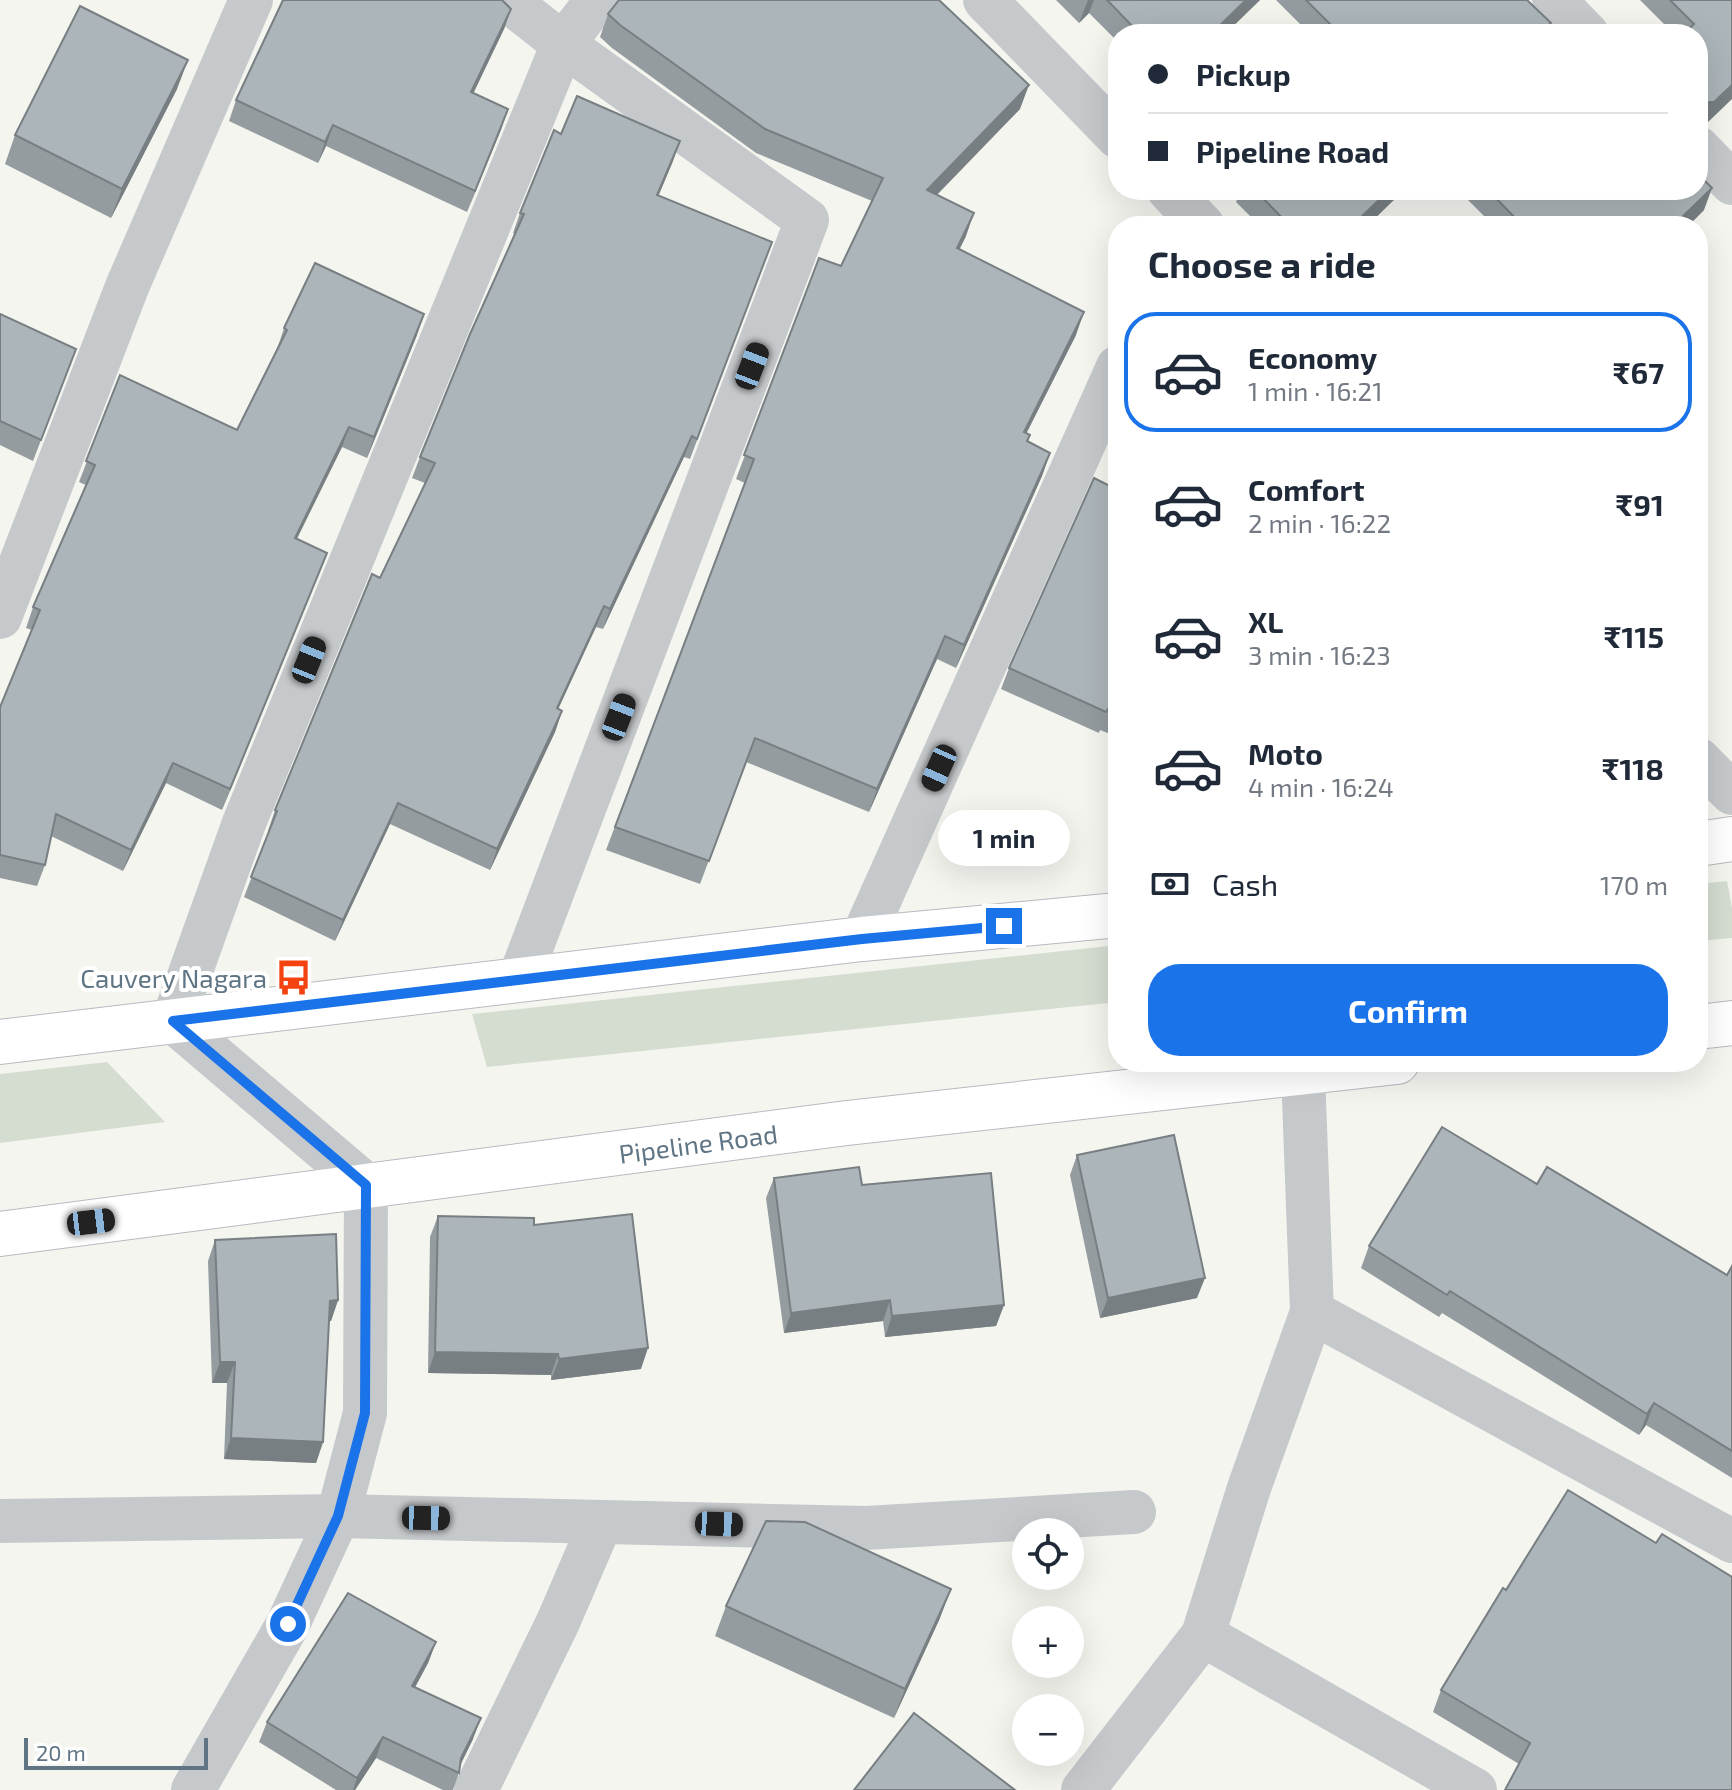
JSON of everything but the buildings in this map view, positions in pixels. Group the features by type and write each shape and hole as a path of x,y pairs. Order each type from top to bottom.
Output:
{"main road":[{"path":"1708,843 1732,839"},
{"path":"0,1042 862,939 1108,916"},
{"path":"1708,1026 1732,1023"},
{"name":"Pipeline Road","path":"0,1234 847,1123 1312,1072"}],"street":[{"path":"0,617 127,287 251,0"},
{"path":"507,0 807,220 519,980"},
{"path":"193,1790 288,1624 338,1516 365,1413 366,1185 173,1021 244,823 563,44 597,0"},
{"path":"985,0 1108,127"},
{"path":"1554,0 1577,24"},
{"path":"1708,158 1732,183"},
{"path":"862,939 1108,389"},
{"path":"1708,769 1732,793"},
{"path":"1083,1790 1203,1635 1249,1488 1312,1312 1303,1073"},
{"path":"1312,1312 1732,1541"},
{"path":"0,1521 338,1516 866,1528 1134,1512"},
{"path":"476,1790 558,1622 601,1522"},
{"path":"1203,1635 1461,1787"}],"shaded area":[{"path":"1727,881 1732,908 1732,938 1708,940 1708,883"},
{"path":"1108,946 1108,1003 487,1067 472,1014"},
{"path":"107,1062 165,1122 0,1143 0,1074"}],"place":[{"name":"Cauvery Nagara","path":"293,977"}],"route":[{"path":"288,1624 338,1516 365,1413 366,1185 173,1021 862,939 1004,926"}]}
